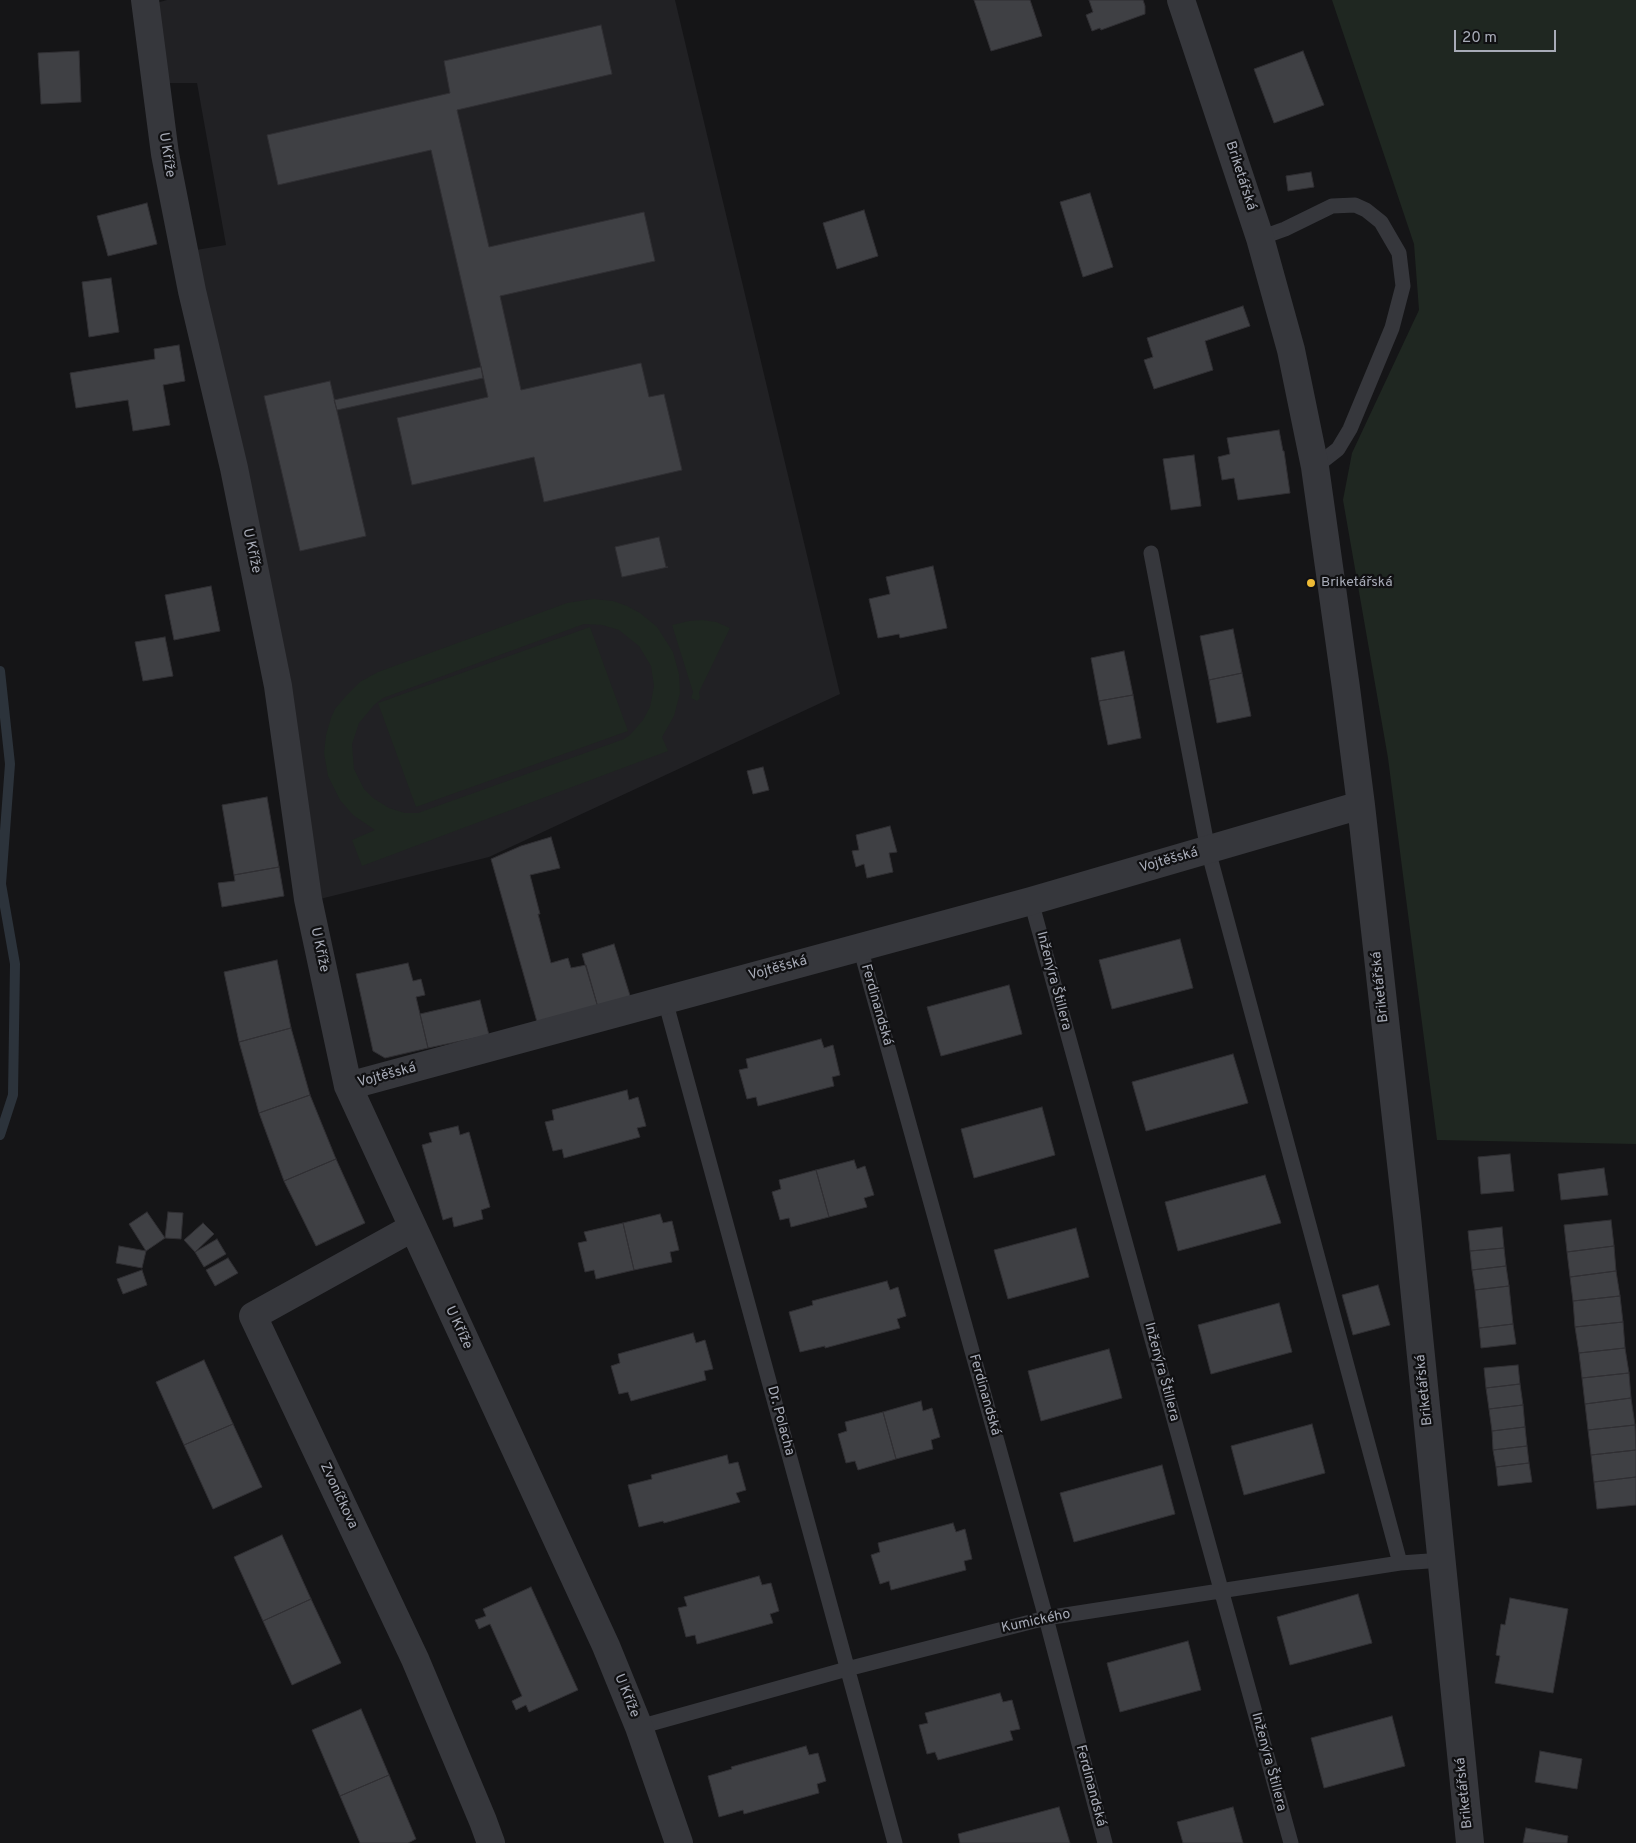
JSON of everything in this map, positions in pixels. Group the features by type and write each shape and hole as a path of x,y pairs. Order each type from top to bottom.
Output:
{"street":[{"name":"U Kříže","path":"146,0 165,154 192,291 234,468 278,686 308,899 348,1086 606,1646 639,1726 679,1843"},
{"name":"Briketářská","path":"1181,0 1260,238 1291,350 1315,467 1346,688 1407,1217 1470,1843"},
{"name":"Vojtěšská","path":"348,1086 1031,901 1360,805"},
{"name":"Zvoníčkova","path":"412,1228 253,1316 414,1659 491,1843"}],"lane":[{"path":"1260,238 1285,229 1332,206 1355,205 1366,210 1381,222 1399,253 1403,286 1392,328 1350,429 1338,449 1315,467"},
{"name":"Vojtěšská","path":"1150,553 1208,850"},
{"path":"1208,850 1400,1563"},
{"name":"Inženýra Štillera","path":"1031,901 1290,1843"},
{"name":"Ferdinandská","path":"860,947 1046,1618 1105,1843"},
{"name":"Dr. Polacha","path":"665,1000 895,1843"},
{"name":"Kumického","path":"639,1726 847,1669 1046,1618 1400,1563 1443,1560"}],"shaded area":[{"path":"167,0 675,0 840,694 489,857 320,899 196,250 226,245 197,83 164,83 156,3"},
{"path":"1332,0 1636,0 1636,1144 1437,1140 1388,758 1343,500 1352,453 1419,310 1414,244"},
{"path":"593,599 613,601 640,613 657,627 673,652 679,674 680,693 674,716 662,737 668,751 362,866 352,840 375,830 353,815 340,800 328,776 324,753 326,735 335,709 360,682 378,672 567,603","holes":["584,624 602,625 619,630 639,646 651,666 654,686 650,707 643,720 630,735 624,739 418,813 405,813 389,808 373,798 364,789 354,769 352,744 359,723 374,705 383,698"]},
{"path":"702,620 716,622 730,628 699,692 700,698 697,701 691,698 693,692 672,625"},
{"path":"590,627 628,731 416,807 378,703"}],"building":[{"path":"974,0 1030,0 1042,36 991,51"},
{"path":"1089,0 1143,0 1145,14 1101,30 1100,28 1092,31 1086,15 1093,12"},
{"path":"601,25 612,74 457,110 489,247 644,212 655,261 500,296 521,390 641,363 649,397 664,394 682,470 544,502 534,457 412,485 397,418 488,397 431,150 278,185 267,135 450,93 444,61"},
{"path":"79,51 81,102 41,104 38,53"},
{"path":"1303,51 1324,105 1274,123 1254,69"},
{"path":"1311,172 1314,187 1288,191 1286,176"},
{"path":"1090,193 1113,267 1083,277 1060,202"},
{"path":"147,203 157,244 108,256 97,216"},
{"path":"864,210 878,256 837,269 823,223"},
{"path":"111,278 119,332 89,337 82,282"},
{"path":"1243,306 1250,326 1205,341 1213,370 1154,389 1144,360 1153,357 1147,338"},
{"path":"179,345 185,381 163,385 170,425 133,431 128,400 76,408 70,373 155,359 154,349"},
{"path":"481,367 483,378 337,410 334,400"},
{"path":"330,381 366,536 300,551 264,396"},
{"path":"1279,430 1290,493 1238,500 1234,478 1222,480 1218,457 1230,454 1227,438"},
{"path":"1194,455 1201,506 1171,510 1163,459"},
{"path":"659,537 666,567 668,567 622,577 615,547"},
{"path":"933,566 947,628 900,638 899,634 878,638 869,599 890,594 886,577"},
{"path":"211,586 220,631 174,640 165,595"},
{"path":"1233,629 1242,673 1209,680 1200,636"},
{"path":"165,637 173,676 143,681 135,642"},
{"path":"1124,651 1133,695 1099,701 1091,658"},
{"path":"1242,673 1251,716 1217,723 1209,680"},
{"path":"1133,695 1141,738 1108,745 1099,701"},
{"path":"763,767 769,790 753,794 747,771"},
{"path":"267,797 279,867 234,875 222,805"},
{"path":"890,826 897,852 889,853 893,872 867,878 864,864 856,867 852,851 859,850 856,835"},
{"path":"551,837 560,868 530,875 551,963 568,958 571,968 586,965 599,1011 539,1029 491,859 521,846"},
{"path":"279,867 284,896 222,907 218,883 235,881 234,875"},
{"path":"1180,939 1193,988 1112,1009 1099,960"},
{"path":"614,944 632,1002 599,1011 582,954"},
{"path":"277,960 291,1028 239,1042 224,972"},
{"path":"408,963 413,981 421,979 425,995 416,997 428,1048 385,1058 373,1051 356,974"},
{"path":"1009,985 1022,1034 941,1056 927,1007"},
{"path":"480,1000 489,1035 428,1048 420,1014"},
{"path":"291,1028 310,1095 259,1113 239,1042"},
{"path":"821,1039 824,1048 833,1045 840,1075 832,1077 834,1086 758,1106 756,1097 747,1099 739,1070 748,1068 746,1059"},
{"path":"1233,1054 1248,1103 1146,1131 1132,1082"},
{"path":"627,1090 629,1100 638,1097 646,1126 637,1128 640,1137 564,1158 562,1149 553,1151 545,1122 554,1120 552,1110"},
{"path":"310,1095 336,1159 284,1181 259,1113"},
{"path":"1042,1107 1055,1155 974,1178 961,1129"},
{"path":"458,1126 460,1135 469,1132 490,1207 481,1210 483,1219 454,1227 452,1217 443,1220 422,1145 432,1142 429,1133"},
{"path":"1510,1154 1514,1191 1481,1194 1478,1157"},
{"path":"336,1159 365,1223 316,1246 284,1181"},
{"path":"854,1160 857,1169 865,1166 874,1195 864,1198 867,1207 829,1217 816,1170"},
{"path":"1604,1168 1608,1195 1561,1200 1558,1174"},
{"path":"816,1170 829,1217 791,1227 789,1218 780,1220 772,1192 781,1189 779,1180"},
{"path":"1265,1175 1281,1223 1178,1251 1165,1202"},
{"path":"147,1212 165,1238 146,1251 129,1224"},
{"path":"168,1212 183,1213 181,1239 165,1238"},
{"path":"660,1214 663,1223 672,1221 679,1250 670,1252 672,1262 634,1270 623,1223"},
{"path":"1611,1220 1614,1246 1567,1252 1564,1225"},
{"path":"203,1223 214,1234 195,1252 184,1240"},
{"path":"623,1223 634,1270 596,1279 594,1270 585,1272 578,1243 587,1241 584,1232"},
{"path":"1502,1227 1504,1248 1470,1251 1468,1231"},
{"path":"1076,1228 1089,1277 1008,1299 994,1250"},
{"path":"217,1239 226,1254 204,1267 195,1252"},
{"path":"119,1246 146,1251 142,1268 116,1263"},
{"path":"1614,1246 1616,1271 1570,1277 1567,1252"},
{"path":"1504,1248 1506,1266 1472,1270 1470,1251"},
{"path":"228,1258 238,1273 215,1286 206,1270"},
{"path":"1506,1266 1509,1286 1475,1290 1472,1270"},
{"path":"142,1270 147,1285 123,1294 117,1279"},
{"path":"1616,1271 1620,1296 1573,1301 1570,1277"},
{"path":"887,1281 890,1290 898,1287 906,1316 897,1319 900,1328 825,1348 825,1346 800,1352 789,1312 813,1305 812,1301"},
{"path":"1378,1285 1390,1325 1353,1335 1342,1295"},
{"path":"1509,1286 1513,1324 1479,1328 1475,1290"},
{"path":"1620,1296 1623,1322 1575,1327 1573,1301"},
{"path":"1279,1303 1292,1352 1211,1374 1198,1325"},
{"path":"1623,1322 1625,1348 1579,1353 1575,1327"},
{"path":"1513,1324 1516,1344 1481,1348 1479,1328"},
{"path":"693,1333 696,1343 705,1340 713,1369 704,1371 706,1380 631,1401 628,1392 619,1394 611,1366 620,1363 618,1354"},
{"path":"1625,1348 1629,1373 1582,1378 1579,1353"},
{"path":"1109,1349 1122,1398 1041,1421 1028,1371"},
{"path":"204,1360 233,1424 184,1445 156,1382"},
{"path":"1518,1365 1520,1384 1486,1388 1484,1368"},
{"path":"1629,1373 1631,1398 1585,1404 1582,1378"},
{"path":"1520,1384 1523,1405 1489,1409 1486,1388"},
{"path":"1631,1398 1635,1425 1588,1430 1585,1404"},
{"path":"921,1401 923,1411 932,1408 940,1437 931,1440 933,1449 896,1459 883,1412"},
{"path":"1523,1405 1525,1427 1492,1431 1489,1409"},
{"path":"883,1412 896,1459 858,1470 855,1461 846,1463 838,1434 847,1431 845,1422"},
{"path":"233,1424 262,1487 213,1509 184,1445"},
{"path":"1312,1424 1325,1473 1244,1495 1231,1446"},
{"path":"1635,1425 1636,1450 1591,1455 1588,1430"},
{"path":"1525,1427 1527,1446 1493,1450 1492,1431"},
{"path":"1527,1446 1529,1463 1496,1467 1493,1450"},
{"path":"1636,1450 1636,1477 1594,1482 1591,1455"},
{"path":"727,1455 729,1464 738,1462 746,1490 736,1493 740,1502 664,1523 663,1521 639,1527 628,1485 652,1479 651,1475"},
{"path":"1529,1463 1532,1482 1498,1486 1496,1467"},
{"path":"1162,1465 1175,1514 1074,1542 1060,1493"},
{"path":"1636,1477 1636,1505 1597,1509 1594,1482"},
{"path":"953,1523 956,1532 965,1529 972,1559 964,1561 966,1570 891,1590 889,1581 880,1584 871,1555 880,1552 878,1543"},
{"path":"282,1535 311,1599 263,1621 234,1557"},
{"path":"759,1576 762,1585 771,1583 779,1611 770,1614 773,1623 697,1644 695,1635 686,1637 678,1608 687,1606 684,1597"},
{"path":"531,1587 578,1690 529,1712 526,1705 516,1710 512,1701 522,1696 490,1624 479,1629 475,1620 486,1616 483,1609"},
{"path":"1358,1594 1372,1643 1290,1665 1277,1617"},
{"path":"1510,1598 1568,1609 1553,1693 1495,1683 1500,1656 1496,1655 1501,1624 1505,1625"},
{"path":"311,1599 341,1663 292,1685 263,1621"},
{"path":"1188,1641 1201,1690 1120,1712 1107,1663"},
{"path":"1000,1693 1003,1702 1012,1700 1020,1729 1010,1731 1013,1740 938,1760 935,1752 927,1754 919,1725 928,1723 925,1713"},
{"path":"361,1709 389,1775 340,1796 312,1730"},
{"path":"1392,1716 1405,1766 1324,1788 1311,1738"},
{"path":"806,1746 809,1755 818,1753 826,1781 817,1784 819,1793 744,1814 743,1810 719,1817 708,1776 732,1769 731,1767"},
{"path":"1540,1751 1582,1759 1577,1789 1535,1782"},
{"path":"389,1775 416,1839 408,1843 360,1843 340,1796"},
{"path":"1059,1807 1070,1843 960,1843 958,1834"},
{"path":"1233,1807 1243,1843 1183,1843 1177,1822"},
{"path":"1526,1828 1568,1836 1567,1843 1523,1843"}],"waterway":[{"path":"0,671 10,764 1,884 15,964 13,1095 0,1135"}],"place":[{"name":"Briketářská","path":"1311,583"}]}
